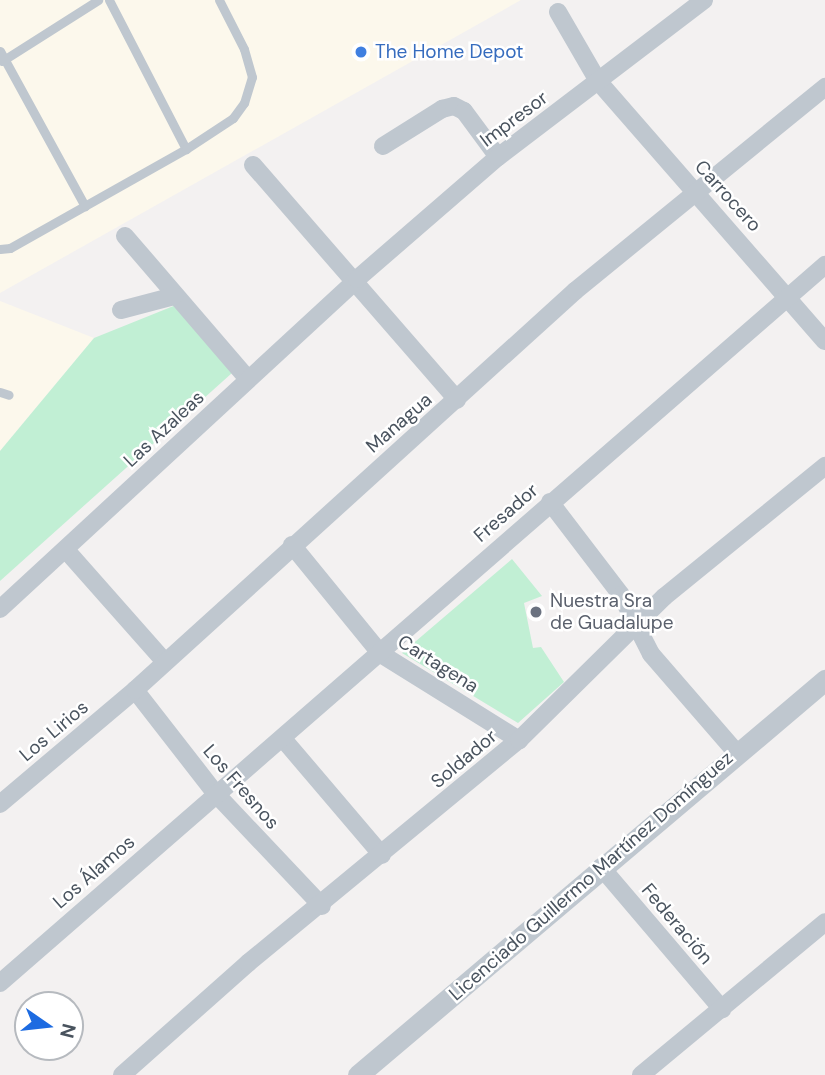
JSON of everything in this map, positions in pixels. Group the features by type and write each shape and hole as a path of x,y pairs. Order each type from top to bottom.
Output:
{"street":[{"name":"Impresor","path":"357,279 498,156 704,0"},
{"name":"Carrocero","path":"558,12 598,81 788,295 825,341"},
{"name":"Managua","path":"135,690 540,322 695,191 825,87"},
{"path":"383,146 442,109 454,106 464,111 498,156"},
{"path":"253,165 357,279 457,400"},
{"path":"125,236 248,379"},
{"name":"Fresador","path":"216,794 284,740 550,502 825,265"},
{"name":"Las Azaleas","path":"0,609 357,279"},
{"path":"121,310 174,296"},
{"name":"Soldador","path":"122,1075 248,963 322,906 519,740 697,568 825,466"},
{"path":"550,502 621,595 651,654 736,752"},
{"name":"Cartagena","path":"292,545 381,653 519,740"},
{"path":"66,550 165,662"},
{"name":"Licenciado Guillermo Martínez Domínguez","path":"358,1075 736,752 825,680"},
{"name":"Los Fresnos","path":"135,690 216,794 322,906"},
{"name":"Los Lirios","path":"0,804 135,690"},
{"path":"284,740 382,855"},
{"name":"Los Álamos","path":"0,983 216,794"},
{"name":"Federación","path":"601,867 722,1009"},
{"path":"641,1075 825,922"}],"lane":[{"path":"85,206 2,57 98,0"},
{"path":"109,0 186,149"},
{"path":"0,249 85,206 186,149 233,118 244,103 252,77 244,49 219,0"}],"shaded area":[{"path":"0,0 521,0 0,293"},
{"path":"0,301 94,338 0,451"}],"green space":[{"path":"176,305 232,373 0,581 0,451 94,338"},
{"path":"512,559 542,596 524,603 533,648 541,647 564,682 518,723 402,653"}],"place":[{"name":"The Home Depot","path":"361,52"},
{"name":"Nuestra Sra de Guadalupe","path":"536,612"}]}
